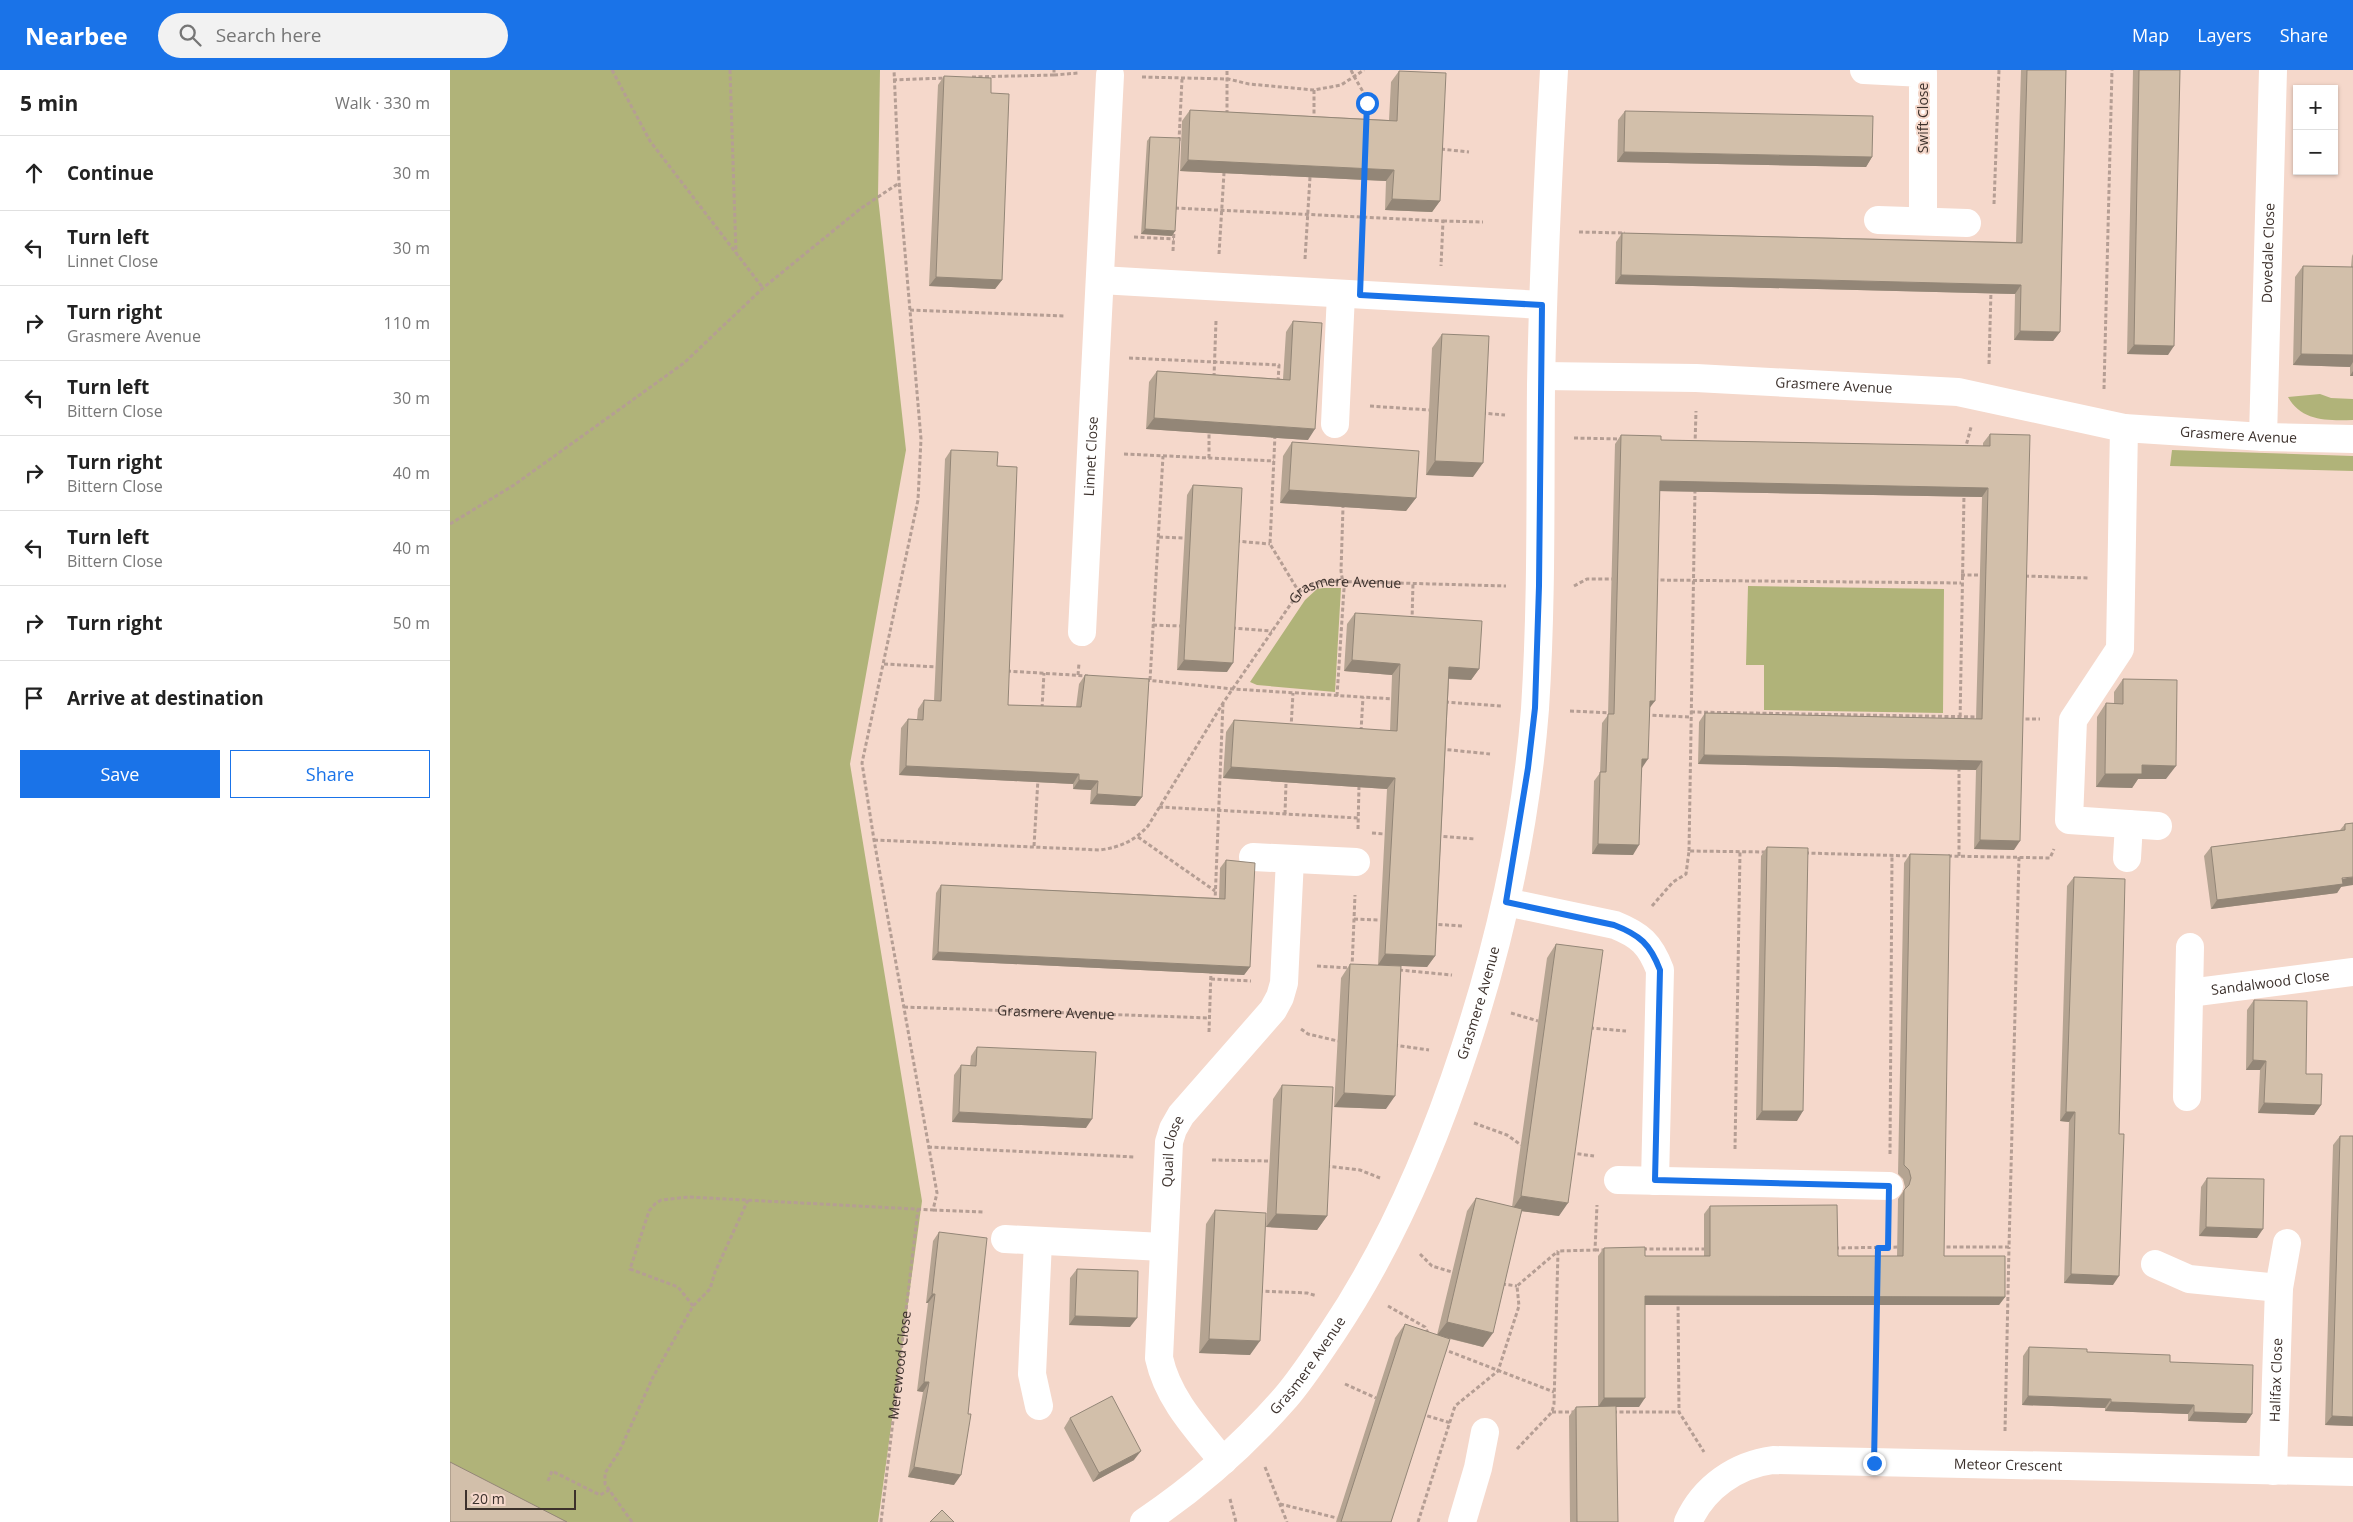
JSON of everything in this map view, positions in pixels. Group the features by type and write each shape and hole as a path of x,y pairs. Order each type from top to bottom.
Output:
{"street":[{"name":"Grasmere Avenue","path":"1144,1522 1182,1495 1223,1461 1287,1395 1312,1363 1360,1290 1393,1230 1424,1161 1443,1112 1482,994 1506,902 1528,768 1535,708 1542,305 1554,70"},
{"name":"Swift Close","path":"1864,70 1923,74 1922,221"},
{"name":"Dovedale Close","path":"2263,437 2273,70"},
{"name":"Linnet Close","path":"1082,632 1110,75"},
{"path":"1878,220 1967,223"},
{"path":"1100,280 1542,305"},
{"path":"1335,414 1350,294"},
{"name":"Grasmere Avenue","path":"1542,376 1696,378 1958,392 2113,426 2263,437 2353,439"},
{"path":"2113,426 2120,579 2120,649 2073,720 2069,820 2158,826"},
{"path":"2127,858 2129,824"},
{"path":"1252,857 1356,862"},
{"name":"Quail Close","path":"1223,1461 1183,1411 1162,1374 1159,1358 1167,1159 1173,1129 1181,1115 1273,1010 1282,992 1290,859"},
{"path":"1506,902 1614,925 1631,931 1654,954 1660,970 1655,1180"},
{"path":"2187,1097 2190,947"},
{"name":"Sandalwood Close","path":"2189,993 2353,972"},
{"path":"1618,1180 1889,1186"},
{"path":"1005,1239 1163,1247"},
{"path":"1038,1241 1032,1374 1038,1406"},
{"name":"Halifax Close","path":"2273,1470 2279,1288 2287,1243"},
{"path":"2155,1264 2190,1279 2279,1288"},
{"path":"1462,1522 1478,1468 1485,1432"},
{"name":"Meteor Crescent","path":"1688,1522 1706,1494 1722,1480 1754,1462 1773,1460 2353,1472"}],"path":[{"path":"612,70 650,141 763,288"},
{"path":"730,70 736,254"},
{"path":"693,1306 678,1287 630,1269 649,1211 661,1200 689,1198 748,1200 933,1210 937,1193 862,763 918,500 921,439 900,182 893,80 894,70"},
{"path":"1054,70 1054,75"},
{"path":"1226,124 1227,70"},
{"path":"1351,70 1365,92 1367,103 1366,128"},
{"path":"969,78 1073,73 1182,79 1228,79 1249,84 1314,90 1341,85 1364,70"},
{"path":"2112,70 2106,364 2113,426"},
{"path":"893,80 950,78"},
{"path":"1178,148 1182,79"},
{"path":"1313,128 1314,90"},
{"path":"1435,149 1469,152"},
{"path":"1350,294 1363,217 1365,172"},
{"path":"1214,386 1224,173"},
{"path":"1303,292 1310,177"},
{"path":"450,524 514,485 684,363 763,288 860,209 900,182"},
{"path":"1175,216 1176,198"},
{"path":"1175,208 1483,222"},
{"path":"1439,299 1443,221"},
{"path":"1172,284 1174,224"},
{"path":"1546,231 1634,234"},
{"path":"910,310 1098,318"},
{"path":"1096,356 1279,365 1278,385"},
{"path":"1695,450 1696,378"},
{"path":"1335,414 1429,410"},
{"path":"1476,412 1505,415"},
{"path":"1965,457 1965,447 1972,424"},
{"path":"1209,433 1209,458"},
{"path":"1285,434 1275,434 1270,544 1299,592"},
{"path":"1541,438 1628,440"},
{"path":"1686,441 1705,441"},
{"path":"1956,446 1965,447"},
{"path":"1091,452 1274,460"},
{"path":"1150,680 1163,456"},
{"path":"1960,727 1964,486"},
{"path":"1631,931 1673,882 1686,874 1689,851 1695,488"},
{"path":"1337,696 1344,589 1341,571 1343,507"},
{"path":"1158,537 1184,538"},
{"path":"1233,541 1270,544"},
{"path":"1962,575 1991,576"},
{"path":"2021,576 2120,579"},
{"path":"1573,587 1587,579 1616,579"},
{"path":"1645,580 1961,583"},
{"name":"Grasmere Avenue","path":"874,840 1100,850 1114,848 1138,837 1148,826 1223,703 1299,592 1315,583 1342,582 1506,586"},
{"path":"1411,629 1413,583"},
{"path":"1153,625 1180,626"},
{"path":"1229,628 1272,631"},
{"path":"884,664 940,667"},
{"path":"997,670 1096,676"},
{"path":"1042,711 1044,673"},
{"path":"1142,679 1233,689 1398,699"},
{"path":"1290,736 1293,692"},
{"path":"1444,702 1501,706"},
{"path":"1214,910 1223,703"},
{"path":"1570,711 1620,714"},
{"path":"1691,712 1986,718"},
{"path":"1640,715 1690,717"},
{"path":"2014,718 2073,720"},
{"path":"1438,748 1490,754"},
{"path":"1959,856 1960,757"},
{"path":"1034,846 1039,769"},
{"path":"1285,814 1286,783"},
{"path":"1159,807 1358,818"},
{"path":"1940,856 2050,858 2069,820"},
{"path":"1433,836 1476,839"},
{"path":"1138,837 1215,891"},
{"path":"1689,851 1769,852"},
{"path":"1735,1182 1740,852"},
{"path":"1797,853 1921,856"},
{"path":"1888,1248 1892,855"},
{"path":"2005,1466 2018,857"},
{"path":"1354,919 1380,920"},
{"path":"1429,924 1462,926"},
{"path":"1285,964 1361,968"},
{"path":"1206,1086 1211,969"},
{"path":"1398,970 1453,975"},
{"name":"Grasmere Avenue","path":"904,1007 1209,1018"},
{"path":"1273,1010 1308,1034 1338,1041"},
{"path":"1511,1013 1538,1021"},
{"path":"1584,1028 1658,1032"},
{"path":"1389,1045 1429,1050"},
{"path":"1443,1112 1506,1135 1521,1145"},
{"path":"928,1147 1167,1159"},
{"path":"1212,1160 1270,1162"},
{"path":"1321,1165 1360,1170 1380,1178"},
{"path":"1595,1250 1598,1181 1618,1180"},
{"path":"632,1522 605,1484 605,1473 619,1452 653,1377 693,1306 710,1289 715,1272 748,1200"},
{"name":"Merewood Close","path":"881,1522 918,1209"},
{"path":"1828,1248 1907,1247"},
{"path":"1935,1247 2009,1247"},
{"path":"1877,1267 1878,1248"},
{"path":"1678,1249 1678,1259"},
{"path":"1641,1250 1708,1249"},
{"path":"1499,1284 1517,1286 1558,1251 1613,1250"},
{"path":"1478,1468 1517,1449 1552,1412 1558,1251"},
{"path":"1420,1254 1432,1266 1452,1272"},
{"path":"1418,1522 1455,1406 1498,1370 1519,1306 1517,1286"},
{"path":"1360,1290 1425,1327 1432,1340"},
{"path":"1253,1291 1307,1293 1317,1296"},
{"path":"1678,1297 1679,1412 1722,1480"},
{"path":"1874,1463 1877,1297"},
{"path":"1436,1347 1554,1392"},
{"path":"1345,1384 1376,1398"},
{"path":"1552,1412 1582,1412"},
{"path":"1611,1412 1679,1412"},
{"path":"1246,1439 1267,1472 1287,1522"},
{"path":"548,1481 552,1471 600,1495 609,1490"},
{"path":"1230,1499 1236,1522"},
{"path":"1280,1504 1337,1518"}],"green space":[{"path":"450,70 880,70 878,197 906,450 850,764 922,1201 878,1522 450,1522"},
{"path":"2320,394 2331,398 2353,399 2353,420 2316,418 2300,411 2288,397"},
{"path":"2172,450 2353,456 2353,471 2170,466"},
{"path":"1748,586 1944,589 1943,713 1764,710 1764,665 1746,665"},
{"path":"1341,588 1335,692 1257,685 1250,682 1305,600 1317,589"}],"building":[{"path":"2027,70 2066,70 2060,332 2020,331 2021,285 1621,275 1622,233 2022,243"},
{"path":"2139,70 2180,70 2174,346 2134,345"},
{"path":"1399,71 1446,73 1440,201 1392,199 1394,170 1188,160 1190,110 1397,121"},
{"path":"944,76 991,78 991,93 1009,94 1002,280 936,277"},
{"path":"1625,111 1873,116 1872,157 1624,152"},
{"path":"1150,137 1180,138 1175,231 1145,229"},
{"path":"2303,266 2353,267 2353,355 2301,354"},
{"path":"1293,321 1322,323 1315,429 1154,418 1157,371 1290,380"},
{"path":"1442,334 1489,336 1483,463 1435,461"},
{"path":"1990,434 2030,435 2020,841 1980,840 1982,761 1704,755 1705,713 1982,719 1988,488 1660,481 1655,701 1650,701 1648,759 1642,759 1639,845 1598,844 1600,772 1606,772 1608,714 1614,714 1621,435 1661,436 1661,440 1990,446"},
{"path":"1292,442 1419,451 1416,498 1289,490"},
{"path":"951,450 998,452 997,466 1017,467 1008,705 1081,707 1085,675 1149,679 1142,797 1097,794 1098,781 1079,780 1079,774 906,766 908,719 923,720 924,700 941,701"},
{"path":"1193,485 1242,488 1233,663 1184,660"},
{"path":"1355,613 1482,621 1479,669 1449,667 1435,956 1385,954 1395,778 1231,767 1234,720 1397,731 1400,664 1352,660"},
{"path":"2123,679 2177,680 2176,766 2142,765 2142,774 2105,774 2106,703 2123,704"},
{"path":"2353,823 2353,877 2342,878 2343,884 2217,900 2211,847 2345,830 2345,824"},
{"path":"1767,847 1808,848 1803,1111 1762,1111"},
{"path":"1910,854 1950,855 1944,1256 2005,1256 2005,1297 1645,1296 1645,1398 1604,1398 1604,1248 1645,1247 1645,1256 1710,1256 1710,1206 1837,1205 1838,1256 1903,1256 1904,1190 1909,1185 1911,1178 1909,1170 1904,1165"},
{"path":"1226,860 1255,863 1250,967 938,952 941,885 1225,899"},
{"path":"2074,877 2125,879 2119,1134 2124,1134 2119,1276 2071,1274 2075,1112 2066,1112"},
{"path":"1556,944 1603,950 1568,1203 1521,1196"},
{"path":"1350,964 1401,966 1395,1096 1344,1093"},
{"path":"2254,1000 2307,1001 2306,1074 2322,1074 2321,1105 2264,1103 2266,1061 2253,1060"},
{"path":"977,1047 1096,1052 1092,1119 959,1112 961,1065 976,1066"},
{"path":"1282,1085 1333,1087 1327,1216 1276,1214"},
{"path":"2340,1136 2353,1136 2353,1417 2332,1416"},
{"path":"2207,1178 2264,1179 2263,1229 2206,1227"},
{"path":"1476,1198 1522,1209 1493,1333 1447,1322"},
{"path":"1215,1210 1266,1213 1260,1341 1209,1339"},
{"path":"939,1232 987,1238 968,1414 971,1414 961,1475 914,1467 929,1382 924,1382 935,1294 932,1294"},
{"path":"1077,1269 1138,1271 1137,1318 1075,1316"},
{"path":"1405,1324 1450,1339 1391,1522 1341,1522"},
{"path":"2029,1347 2087,1349 2087,1352 2170,1355 2170,1362 2253,1365 2252,1414 2194,1412 2194,1405 2028,1396"},
{"path":"1112,1396 1141,1451 1099,1473 1070,1418"},
{"path":"1616,1406 1618,1522 1577,1522 1576,1407"},
{"path":"450,1462 567,1522 450,1522"},
{"path":"942,1510 954,1522 930,1522"}],"route":[{"path":"1367,103 1360,295 1542,305 1539,586 1535,708 1518,836 1506,902 1614,925 1631,931 1654,954 1660,970 1655,1180 1889,1186 1888,1248 1878,1248 1874,1463"}]}
